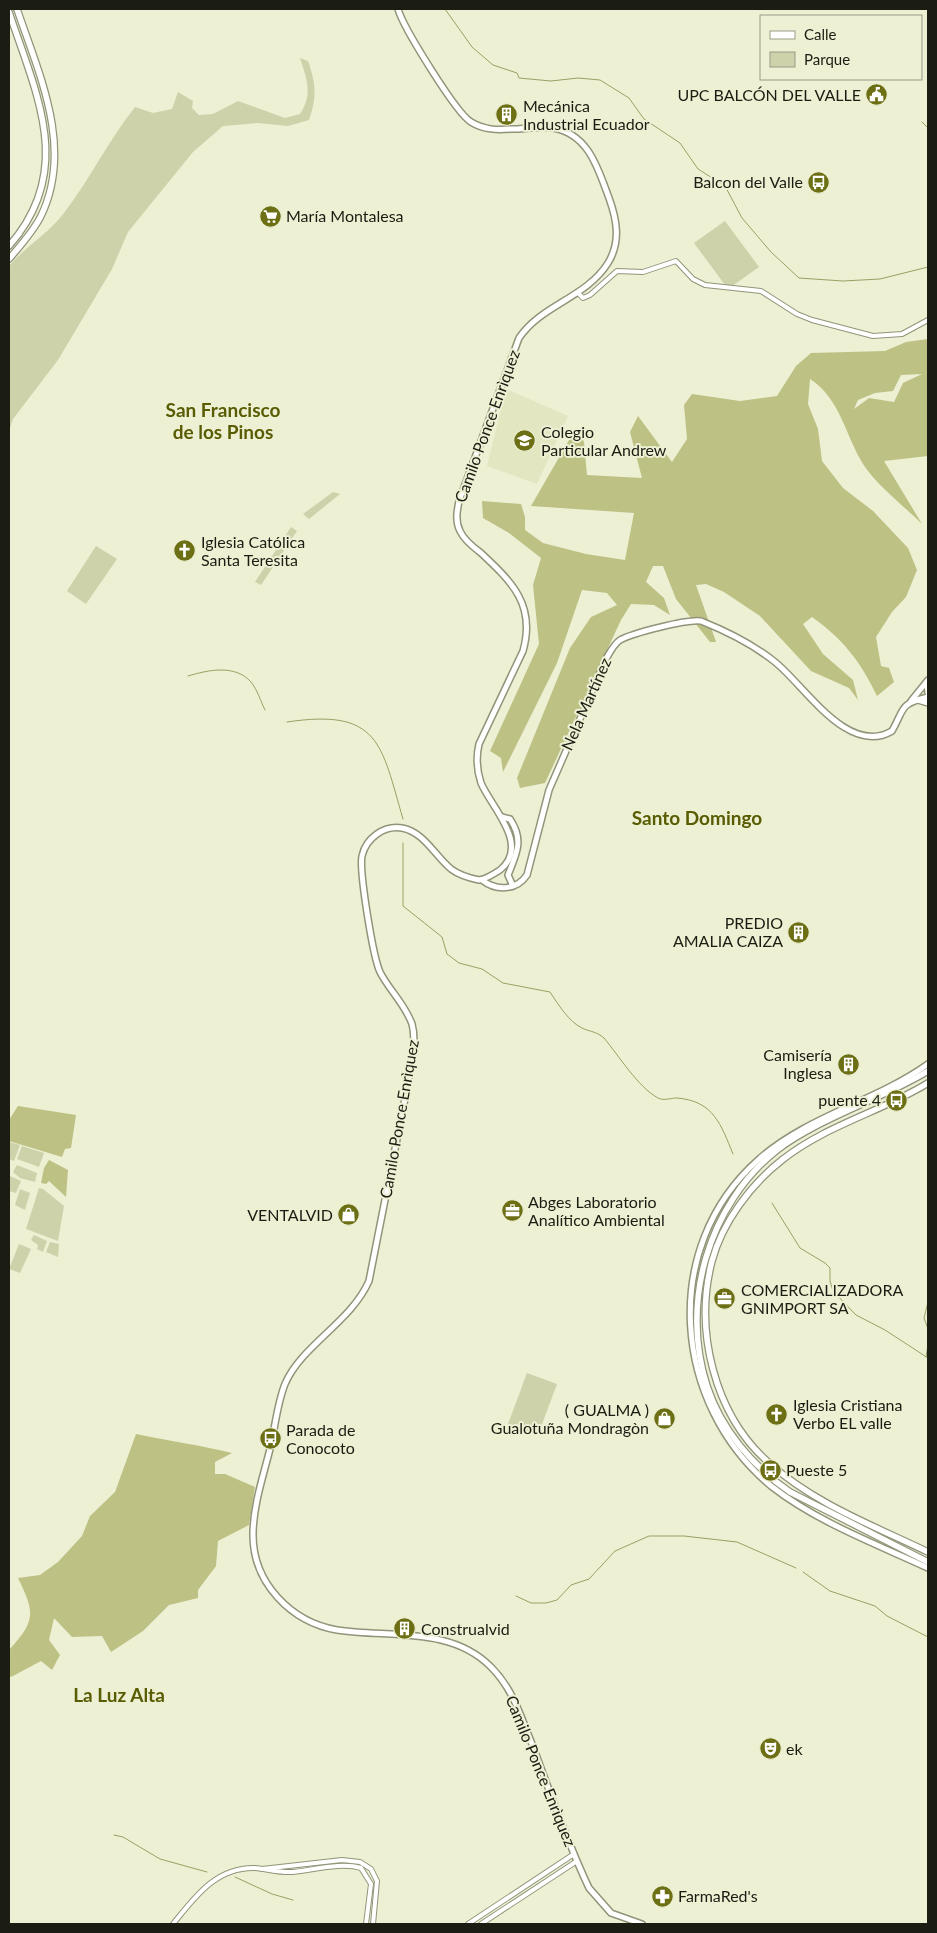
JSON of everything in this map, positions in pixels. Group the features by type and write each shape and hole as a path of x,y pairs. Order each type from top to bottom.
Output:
{"highway":[{"path":"9,259 32,232 45,207 56,152 48,102 17,9"},
{"path":"9,12 38,103 47,152 44,180 34,207 9,246"},
{"path":"928,1071 892,1092 791,1142 756,1170 725,1210 710,1243 704,1261 696,1307 697,1333 707,1386 726,1427 755,1463 771,1479 796,1496 928,1562"},
{"path":"928,1083 897,1100 827,1132 792,1152 764,1176 736,1211 712,1260 706,1318 712,1364 727,1408 738,1427 765,1460 801,1489 928,1552"}],"main road":[{"name":"Camilo Ponce Enrìquez","path":"398,9 450,100 469,120 493,130 552,128 575,138 590,152 614,211 616,236 614,248 607,264 595,278 578,293 532,323 519,338 462,491 457,511 457,524 463,537 513,585 520,597 526,616 526,637 523,651 479,744 477,754 482,784 502,817 511,838 510,852 504,865 482,880 467,877 450,868 418,835 405,829 391,828 378,833 370,840 362,855 376,959 380,973 405,1009 412,1023 414,1036 412,1058 368,1280 360,1298 298,1364 286,1382 256,1506 253,1543 261,1572 273,1591 292,1612 308,1621 336,1630 451,1642 470,1650 492,1668 514,1700 577,1862 589,1888 602,1905 615,1915 642,1924"},
{"name":"Nela Martínez","path":"513,886 521,883 527,875 549,790 606,658 622,639 693,620 705,622 765,654 833,719 845,728 863,737 880,737 892,731 900,712 928,680"},
{"path":"928,680 926,688 928,694"},
{"path":"910,702 928,697"},
{"path":"918,700 928,703"},
{"path":"482,880 497,888 513,886 508,875 518,854 519,840 510,819 502,817"},
{"path":"928,1064 904,1080 790,1136 756,1161 724,1200 708,1230 693,1276 690,1312 696,1365 703,1392 720,1427 740,1456 788,1499 844,1529 928,1568"}],"street":[{"path":"578,293 583,298 617,271 643,272 676,261 693,279 704,285 761,291 797,314 812,320 873,336 902,334 928,320"},
{"path":"468,1924 574,1854"},
{"path":"262,1869 342,1860 360,1862 372,1869 378,1881 373,1924"},
{"path":"481,1924 577,1862"},
{"path":"173,1924 200,1892 214,1880 241,1868 288,1872 349,1866 361,1868 368,1876 372,1886 366,1924"}],"shaded area":[{"name":"Colegio Particular Andrew","path":"506,389 568,416 537,484 487,466"}],"green space":[{"path":"300,58 308,61 313,76 314,97 309,120 288,126 258,123 223,126 193,152 128,232 112,269 58,360 13,419 9,431 9,266 51,228 64,213 135,107 153,113 172,109 178,92 193,101 192,108 199,115 213,114 238,101 285,118 300,114 304,107 308,87"},
{"path":"725,221 759,267 728,289 694,243"},
{"path":"928,339 928,456 884,461 922,524 871,475 858,455 836,408 821,388 810,379 808,404 818,429 822,461 843,488 873,511 908,548 917,570 906,597 892,612 876,637 881,666 889,668 894,682 877,696 864,672 842,642 812,617 803,624 823,654 853,680 858,700 849,688 811,671 760,616 724,592 706,584 696,585 716,642 710,642 676,599 663,566 653,566 646,582 664,598 670,615 654,605 631,604 621,620 545,783 520,788 517,778 570,648 591,617 617,605 607,593 582,590 557,663 503,772 501,758 490,751 539,644 533,585 541,558 509,533 483,518 482,501 521,504 525,517 525,530 543,543 586,554 625,560 634,513 531,506 576,428 584,442 587,475 642,478 630,432 638,416 672,462 687,439 684,405 692,394 740,401 777,396 796,366 811,353 885,351 906,342","holes":["922,374 903,383 894,402 869,398 854,409 858,400 875,393 893,391 901,375"]},
{"path":"333,492 340,494 309,519 303,514"},
{"path":"291,527 297,531 261,585 255,582"},
{"path":"96,546 117,559 86,604 67,591"},
{"path":"18,1106 76,1115 71,1148 65,1149 62,1157 9,1141 9,1120"},
{"path":"9,1142 20,1145 14,1161 9,1159"},
{"path":"22,1146 44,1153 39,1167 17,1159"},
{"path":"49,1160 68,1170 66,1197 49,1181 46,1184 41,1183 44,1168"},
{"path":"17,1165 37,1173 35,1182 20,1178 13,1172"},
{"path":"10,1176 21,1181 16,1193 9,1191"},
{"path":"39,1188 43,1189 64,1206 58,1241 26,1229"},
{"path":"20,1189 30,1193 25,1210 15,1205"},
{"path":"34,1235 47,1241 43,1252 37,1249 38,1245 31,1240"},
{"path":"50,1242 59,1244 58,1257 46,1252"},
{"path":"19,1244 31,1249 20,1273 9,1269"},
{"path":"527,1373 557,1384 538,1435 508,1424"},
{"path":"136,1434 232,1453 215,1462 215,1474 225,1474 255,1487 249,1525 218,1541 216,1566 198,1590 198,1598 169,1605 143,1631 111,1652 102,1636 72,1637 54,1618 49,1640 60,1655 52,1670 41,1661 11,1677 9,1675 9,1650 24,1631 30,1616 28,1600 18,1578 40,1575 58,1562 82,1536 90,1516 115,1492"}],"waterway":[{"path":"445,9 472,47 493,65 517,73 519,78 551,81 578,78 600,80 629,98 644,119 680,143 698,169 725,186 742,218 771,252 799,278 843,281 880,279 928,267"},
{"path":"922,122 928,128"},
{"path":"188,676 221,670 245,676 253,685 265,710"},
{"path":"287,722 318,719 341,721 359,727 372,737 389,770 403,819"},
{"path":"403,843 403,906 442,937 447,954 459,963 482,969 503,983 550,992 573,1022 604,1038 636,1079 651,1093 660,1099 677,1098 690,1100 708,1109 720,1124 733,1154"},
{"path":"772,1203 800,1248 830,1268 830,1281 833,1291 856,1315 885,1330 928,1358"},
{"path":"928,1302 924,1318 928,1329"},
{"path":"926,1357 928,1345"},
{"path":"516,1596 531,1603 546,1603 557,1600 571,1585 589,1579 615,1551 649,1536 684,1536 737,1542 796,1568"},
{"path":"803,1572 830,1591 875,1606 887,1616 928,1637"},
{"path":"114,1835 123,1837 160,1859 207,1872"},
{"path":"235,1877 272,1894 293,1900"}],"place":[{"name":"UPC BALCÓN DEL VALLE","path":"877,95"},
{"name":"Mecánica Industrial Ecuador","path":"507,115"},
{"name":"Balcon del Valle","path":"819,182"},
{"name":"María Montalesa","path":"270,216"},
{"name":"Colegio Particular Andrew","path":"525,441"},
{"name":"Iglesia Católica Santa Teresita","path":"185,551"},
{"name":"PREDIO AMALIA CAIZA","path":"799,932"},
{"name":"Camisería Inglesa","path":"848,1064"},
{"name":"puente 4","path":"897,1100"},
{"name":"Abges Laboratorio Analítico Ambiental","path":"512,1211"},
{"name":"VENTALVID","path":"349,1215"},
{"name":"COMERCIALIZADORA GNIMPORT SA","path":"725,1299"},
{"name":"Iglesia Cristiana Verbo EL valle","path":"777,1414"},
{"name":"( GUALMA ) Gualotuña Mondragòn","path":"665,1419"},
{"name":"Parada de Conocoto","path":"270,1439"},
{"name":"Pueste 5","path":"770,1470"},
{"name":"Construalvid","path":"405,1629"},
{"name":"ek","path":"770,1749"},
{"name":"FarmaRed's","path":"662,1896"}],"district":[{"name":"San Francisco de los Pinos","path":"223,421"},
{"name":"Santo Domingo","path":"697,818"},
{"name":"La Luz Alta","path":"119,1695"}]}
